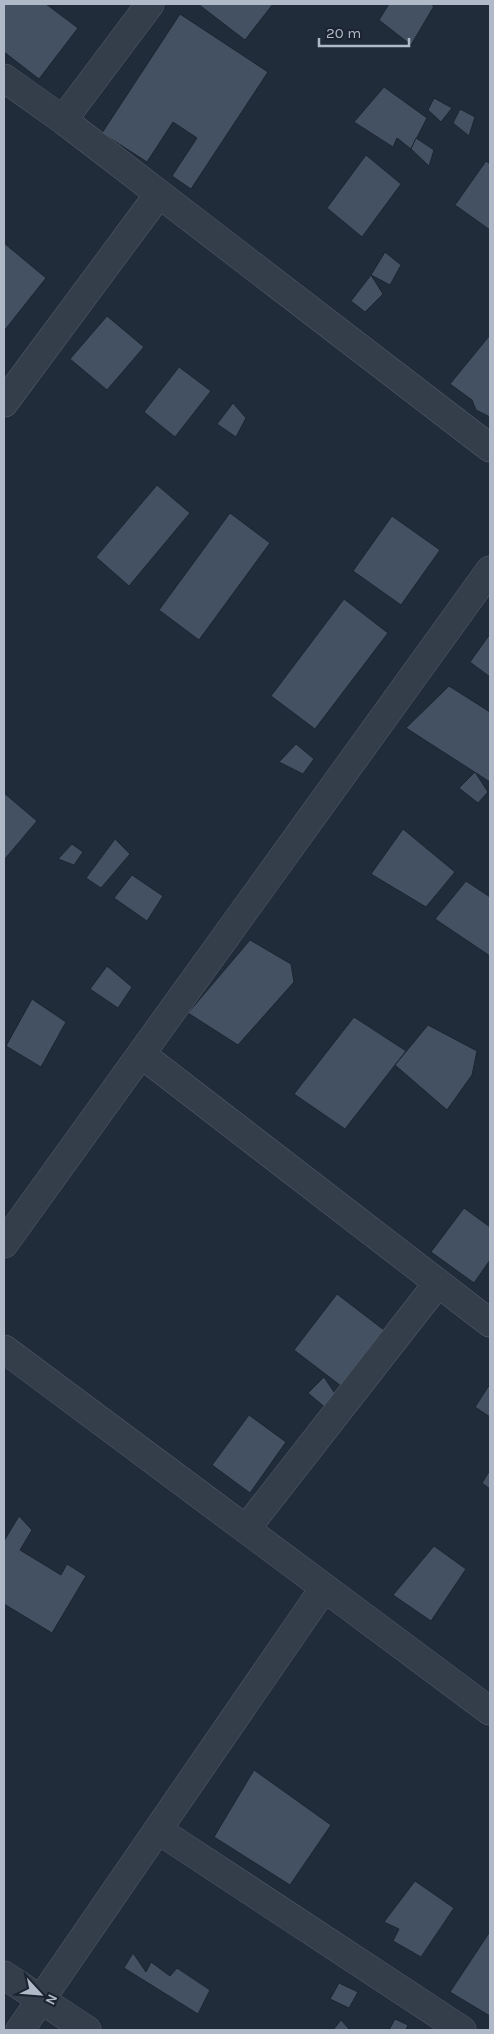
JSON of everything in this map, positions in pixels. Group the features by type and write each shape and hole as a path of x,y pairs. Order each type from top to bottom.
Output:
{"street":[{"path":"63,120 150,4"},
{"path":"4,78 63,120 490,448"},
{"path":"4,404 159,194"},
{"path":"4,1244 490,570"},
{"path":"141,1054 490,1323"},
{"path":"246,1529 438,1283"},
{"path":"4,1349 490,1711"},
{"path":"20,2030 324,1588"},
{"path":"158,1830 462,2030"},
{"path":"4,1975 87,2030"}],"building":[{"path":"4,4 46,4 78,28 39,79 4,52"},
{"path":"198,4 273,4 245,40"},
{"path":"389,4 430,4 434,6 411,45 379,20"},
{"path":"180,14 268,72 191,189 172,176 197,138 173,122 147,162 102,133"},
{"path":"384,87 427,118 411,149 397,138 393,147 354,122"},
{"path":"434,98 452,108 441,122 428,110"},
{"path":"460,109 475,117 469,136 453,123"},
{"path":"416,138 434,150 429,166 411,149"},
{"path":"366,155 401,184 362,237 327,208"},
{"path":"486,161 490,164 490,230 455,205"},
{"path":"4,243 46,278 4,331"},
{"path":"385,252 401,265 390,285 371,275"},
{"path":"371,275 383,294 365,312 351,301"},
{"path":"107,316 144,347 107,390 70,359"},
{"path":"490,335 490,417 476,410 472,400 450,384"},
{"path":"179,367 211,391 175,437 144,412"},
{"path":"233,403 246,418 236,437 217,424"},
{"path":"157,485 190,513 129,586 96,557"},
{"path":"230,513 270,543 199,640 159,610"},
{"path":"392,516 440,550 401,605 353,571"},
{"path":"344,599 388,633 315,729 271,696"},
{"path":"490,634 490,677 470,662"},
{"path":"449,686 490,712 490,782 406,728"},
{"path":"296,744 314,759 303,774 279,762"},
{"path":"475,772 488,792 478,803 459,788"},
{"path":"4,793 37,821 4,860"},
{"path":"403,829 455,872 426,907 371,874"},
{"path":"115,839 130,854 101,888 86,878"},
{"path":"72,844 83,852 74,865 58,859"},
{"path":"132,875 163,896 147,921 114,898"},
{"path":"466,881 490,897 490,956 435,919"},
{"path":"250,940 291,964 294,982 238,1045 188,1013"},
{"path":"107,966 132,987 118,1008 90,989"},
{"path":"32,999 66,1022 41,1067 6,1046"},
{"path":"354,1017 406,1051 345,1129 294,1094"},
{"path":"428,1025 477,1051 472,1075 447,1110 395,1065"},
{"path":"464,1208 490,1227 490,1260 474,1283 431,1252"},
{"path":"337,1294 384,1330 341,1386 294,1350"},
{"path":"324,1377 338,1398 327,1409 308,1393"},
{"path":"490,1384 490,1417 475,1407"},
{"path":"249,1415 286,1442 250,1493 212,1465"},
{"path":"490,1470 490,1489 482,1483"},
{"path":"19,1516 32,1530 20,1550 61,1575 67,1564 86,1576 52,1633 4,1604 4,1541"},
{"path":"434,1546 466,1569 431,1621 393,1595"},
{"path":"254,1770 331,1825 290,1885 214,1837"},
{"path":"415,1881 454,1908 421,1957 393,1941 399,1929 384,1922"},
{"path":"490,1934 490,2016 450,1992"},
{"path":"133,1953 146,1972 151,1962 170,1976 177,1968 210,1990 198,2014 124,1968"},
{"path":"339,1983 358,1992 349,2008 330,1999"},
{"path":"395,2019 408,2025 406,2030 389,2030"},
{"path":"341,2020 350,2030 333,2030"}]}
